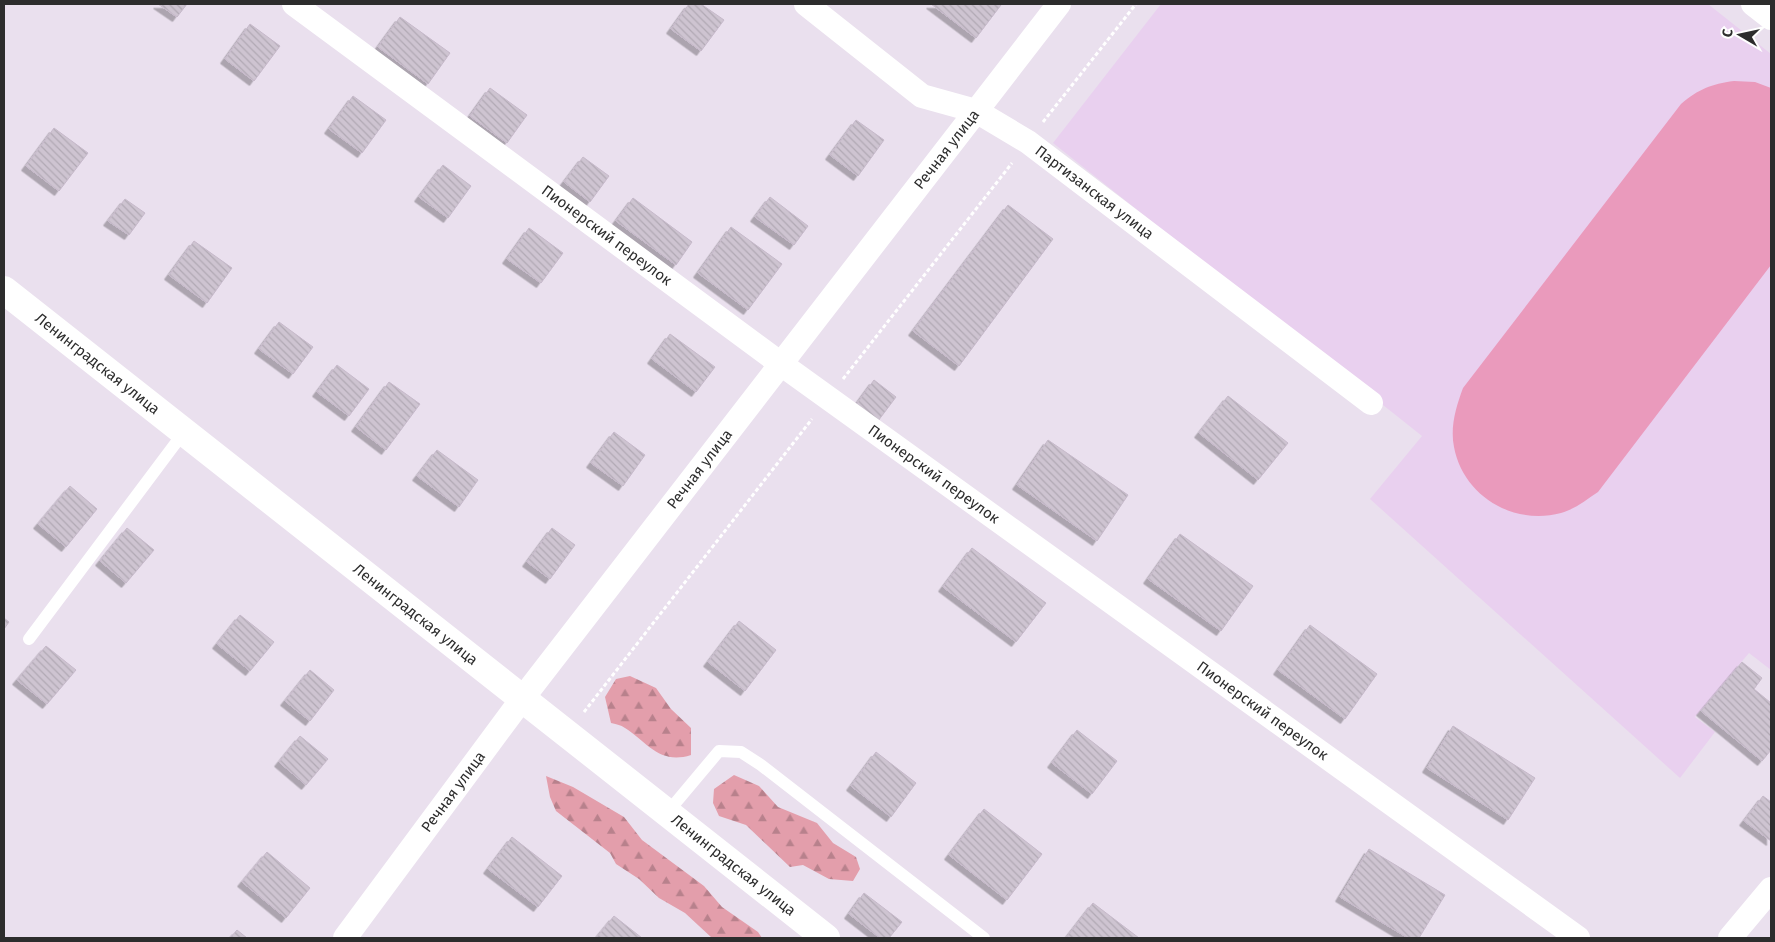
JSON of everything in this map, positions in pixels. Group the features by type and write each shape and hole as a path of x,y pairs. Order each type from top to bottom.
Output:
{"street":[{"name":"Пионерский переулок","path":"294,4 781,364 1578,938"},
{"name":"Партизанская улица","path":"806,4 922,96 976,111 1028,142 1371,403"},
{"name":"Речная улица","path":"345,938 522,699 1059,4"},
{"path":"1753,4 1771,18"},
{"name":"Ленинградская улица","path":"4,290 826,938"},
{"path":"1730,938 1771,889"}],"lane":[{"path":"29,639 184,432"},
{"path":"667,813 719,751 741,752 761,765 984,938"}],"path":[{"path":"567,734 1136,4"}],"shaded area":[{"path":"1161,4 1708,4 1771,54 1771,670 1749,653 1695,717 1715,732 1680,778 1370,499 1422,436 1053,143"},
{"path":"1734,81 1755,82 1771,88 1771,265 1598,492 1571,509 1543,516 1509,511 1493,503 1479,493 1468,480 1459,464 1454,447 1454,417 1463,388 1681,104 1706,88"}],"green space":[{"path":"630,676 656,688 671,709 691,728 691,755 671,757 663,755 623,727 611,723 605,697 616,679"},
{"path":"734,775 759,786 778,807 817,823 833,843 856,857 860,869 853,881 829,879 803,865 790,867 746,825 719,816 713,803 714,789"},
{"path":"546,776 573,787 624,817 642,840 704,886 722,907 758,932 762,938 712,938 685,913 659,898 639,879 616,864 610,853 556,811 550,797"}],"building":[{"path":"158,4 187,4 177,17"},
{"path":"689,4 701,4 724,20 701,51 671,29"},
{"path":"931,4 998,4 1001,5 976,38"},
{"path":"400,17 450,53 428,84 378,47"},
{"path":"250,24 280,46 254,81 225,59"},
{"path":"490,88 527,115 507,143 470,116"},
{"path":"353,96 386,120 362,153 329,129"},
{"path":"856,120 884,140 858,176 830,155"},
{"path":"54,128 88,153 59,191 26,166"},
{"path":"583,157 609,176 590,202 564,182"},
{"path":"443,165 471,186 448,218 419,197"},
{"path":"770,197 808,226 794,245 755,217"},
{"path":"633,198 692,242 676,265 616,221"},
{"path":"125,199 145,213 129,235 108,221"},
{"path":"1008,205 1053,239 959,366 913,331"},
{"path":"731,227 782,264 748,310 698,273"},
{"path":"529,228 563,253 541,283 507,259"},
{"path":"194,241 232,268 207,303 169,275"},
{"path":"279,322 313,347 293,374 259,349"},
{"path":"670,334 715,367 696,392 652,359"},
{"path":"337,365 369,389 349,416 317,392"},
{"path":"874,380 896,397 872,429 850,413"},
{"path":"389,382 420,404 386,450 356,427"},
{"path":"1228,396 1288,443 1258,480 1199,433"},
{"path":"614,432 645,455 623,486 591,463"},
{"path":"1048,440 1128,495 1097,541 1017,485"},
{"path":"437,450 478,480 459,507 417,476"},
{"path":"70,486 97,509 66,547 38,524"},
{"path":"127,528 154,550 126,583 100,561"},
{"path":"552,528 575,545 550,579 527,562"},
{"path":"1180,534 1253,586 1221,631 1148,579"},
{"path":"972,548 1046,603 1016,642 943,587"},
{"path":"240,615 274,642 250,671 217,644"},
{"path":"4,618 9,622 4,629"},
{"path":"739,621 776,650 745,691 708,662"},
{"path":"1310,625 1377,674 1345,719 1278,670"},
{"path":"46,646 76,670 47,704 17,680"},
{"path":"1742,662 1762,678 1754,689 1771,703 1771,750 1762,761 1701,711"},
{"path":"310,670 334,690 310,721 285,701"},
{"path":"1453,726 1535,778 1508,820 1427,768"},
{"path":"1077,730 1117,761 1092,794 1052,763"},
{"path":"300,736 328,759 306,785 279,762"},
{"path":"876,752 916,783 891,817 851,786"},
{"path":"1763,796 1771,802 1771,841 1744,821"},
{"path":"984,809 1042,854 1007,900 949,855"},
{"path":"512,837 562,876 538,907 488,869"},
{"path":"1369,849 1445,895 1419,938 1408,938 1340,897"},
{"path":"267,852 310,888 286,918 242,882"},
{"path":"864,893 902,922 889,938 880,938 849,914"},
{"path":"1093,903 1139,938 1066,938"},
{"path":"614,916 642,938 596,938"},
{"path":"237,930 247,938 230,938"}]}
